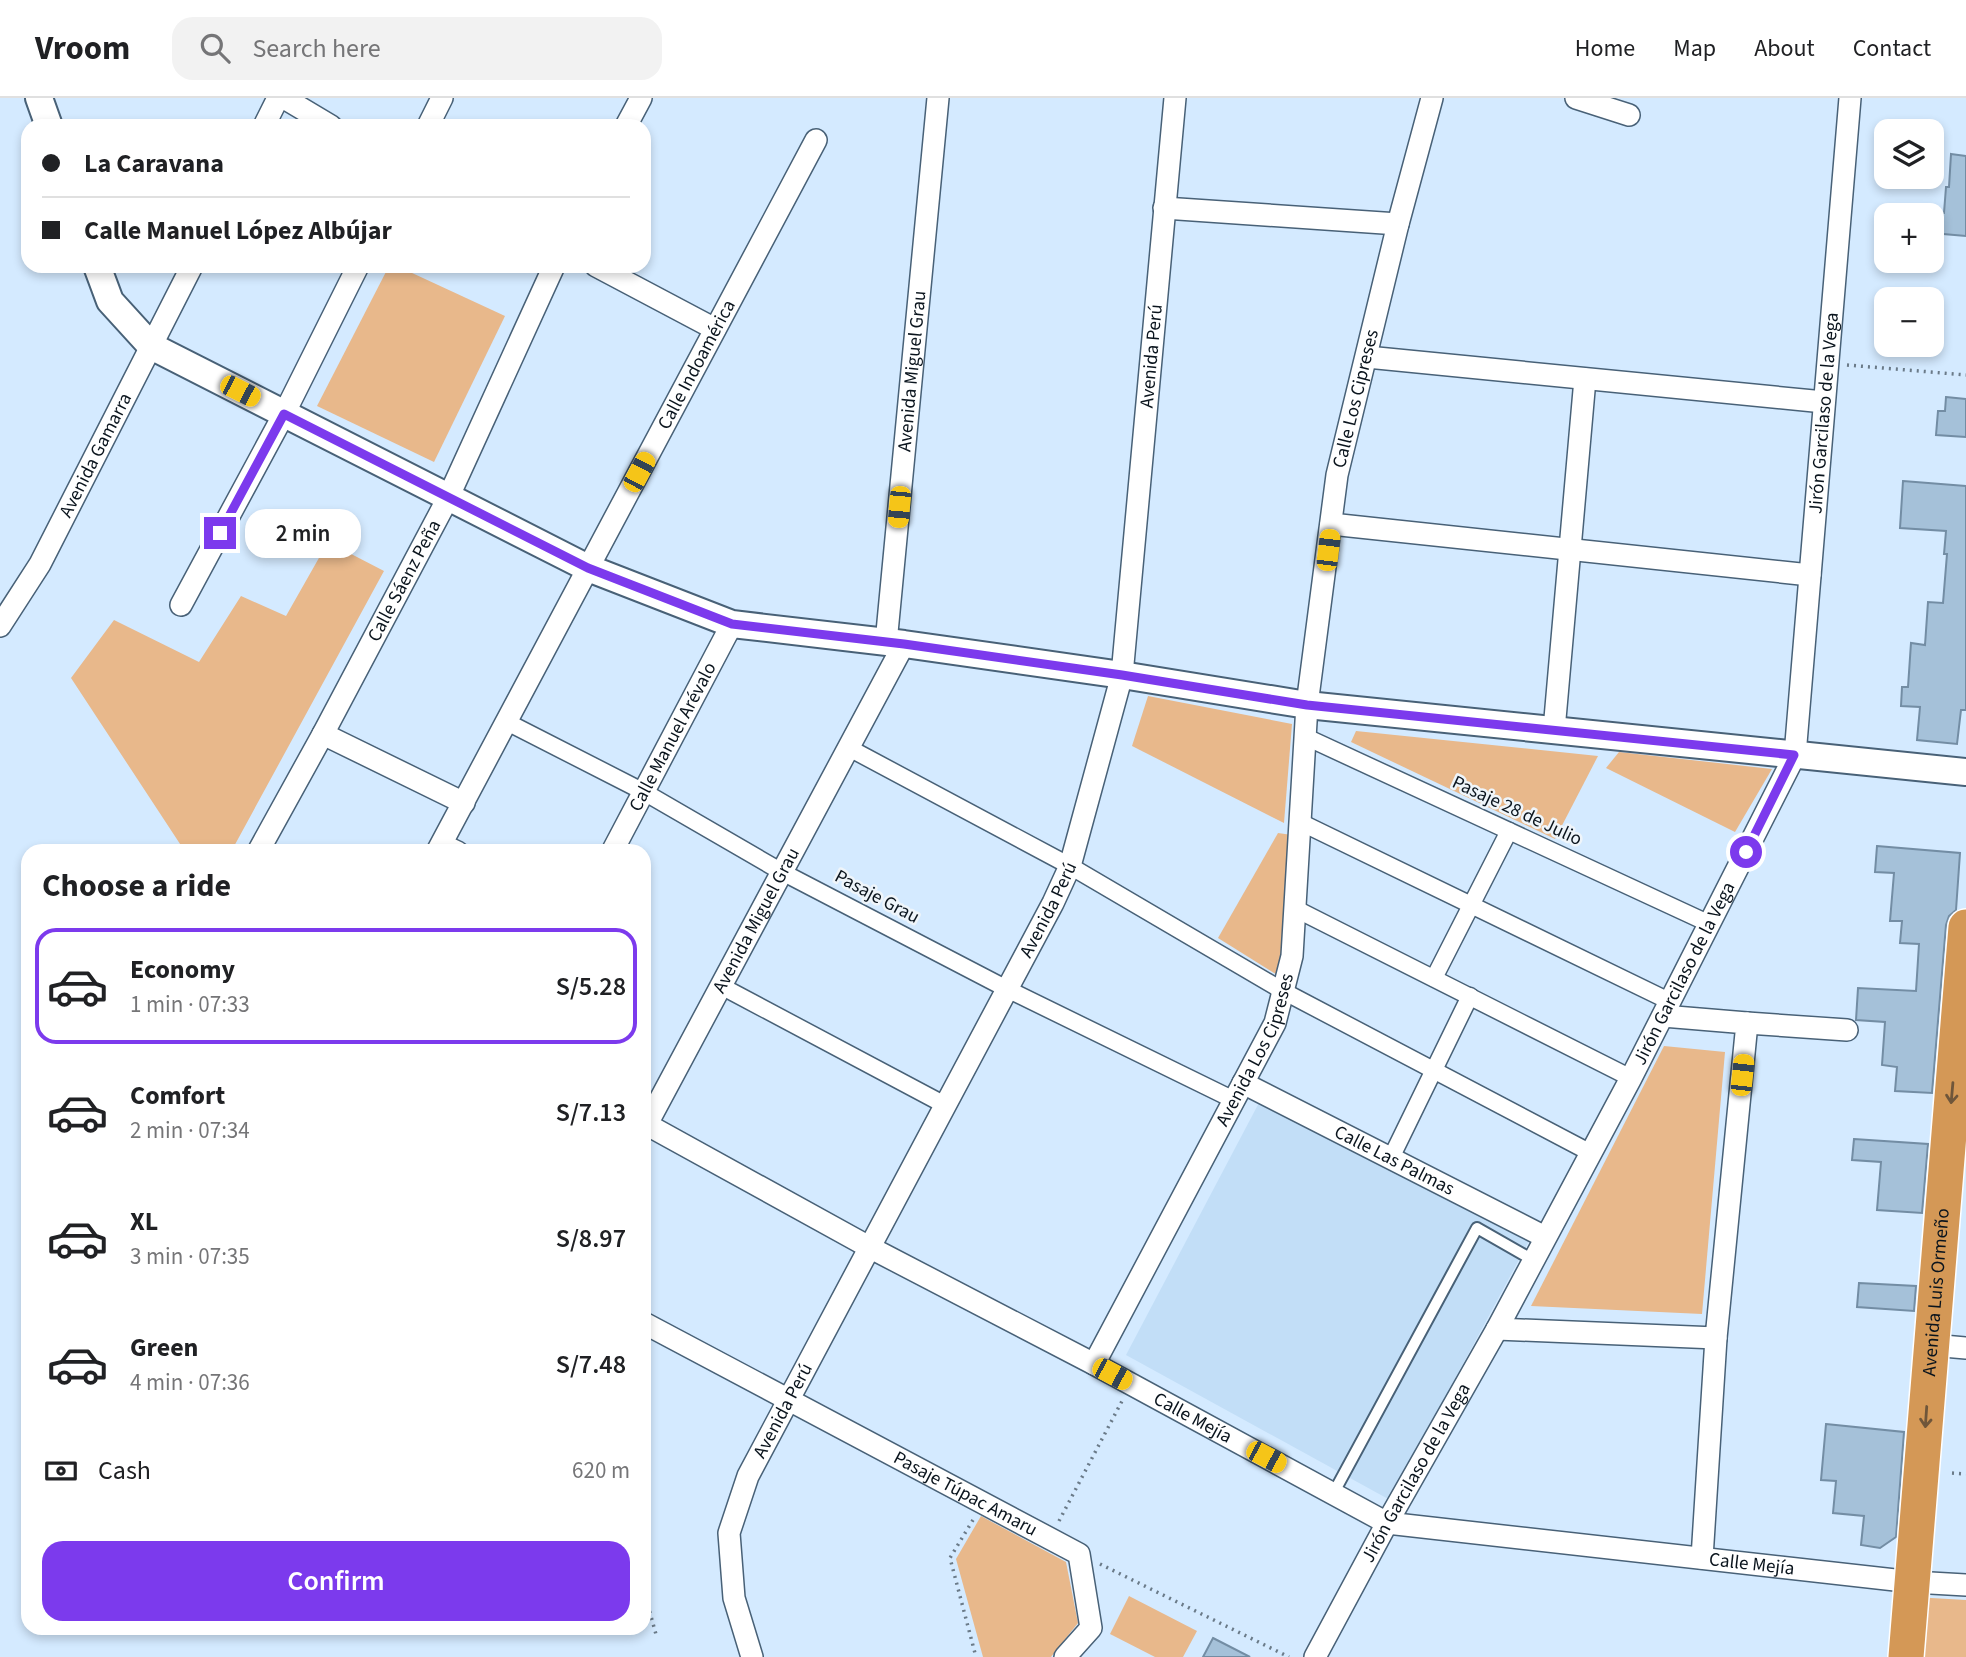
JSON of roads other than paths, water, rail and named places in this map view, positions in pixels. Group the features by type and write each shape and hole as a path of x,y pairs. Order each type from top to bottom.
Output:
{"highway":[{"name":"Avenida Luis Ormeño","path":"1906,1657 1966,927"}],"street":[{"path":"39,98 46,119"},
{"path":"268,119 278,98"},
{"path":"284,98 319,119"},
{"path":"432,119 442,98"},
{"path":"630,119 641,98"},
{"name":"Avenida Miguel Grau","path":"651,1112 849,748 895,643 938,98"},
{"name":"Avenida Perú","path":"751,1657 734,1598 729,1533 748,1476 1053,903 1069,866 1122,675 1175,98"},
{"name":"Calle Los Cipreses","path":"1307,705 1337,475 1398,224 1432,98"},
{"path":"1576,98 1629,115"},
{"name":"Jirón Garcilaso de la Vega","path":"1315,1657 1497,1329 1631,1078 1794,755 1850,98"},
{"name":"Calle Indoamérica","path":"448,844 464,803 816,140"},
{"path":"1164,208 1398,224"},
{"path":"100,273 110,301 151,346 588,568 732,624 895,643 1122,675 1307,705 1966,772"},
{"name":"Avenida Gamarra","path":"0,626 40,564 188,273"},
{"path":"181,605 284,414 354,273"},
{"name":"Calle Sáenz Peña","path":"261,844 448,498 551,273"},
{"path":"609,273 715,329"},
{"path":"1367,357 1824,402"},
{"path":"1554,730 1585,379"},
{"path":"1331,524 1810,575"},
{"name":"Calle Manuel Arévalo","path":"616,844 732,624"},
{"name":"Avenida Los Cipreses","path":"1094,1364 1275,1023 1292,956 1307,705"},
{"name":"Pasaje Grau","path":"507,722 644,792 782,872 1007,989 1238,1091"},
{"path":"323,734 464,803"},
{"name":"Pasaje 28 de Julio","path":"1306,737 1710,924"},
{"path":"849,748 1069,866 1283,991 1591,1153"},
{"path":"1300,822 1471,905 1667,1009 1747,1023 1847,1030"},
{"path":"1434,978 1509,831"},
{"path":"1294,908 1631,1078"},
{"path":"722,986 945,1105"},
{"path":"1391,1158 1469,996"},
{"path":"1702,1558 1716,1338 1747,1023"},
{"name":"Calle Las Palmas","path":"1238,1091 1391,1158 1545,1237"},
{"name":"Calle Mejía","path":"651,1126 869,1247 1094,1364 1387,1523 1913,1582 1966,1585"},
{"name":"Pasaje Túpac Amaru","path":"651,1327 1079,1554 1091,1628 1065,1657"},
{"path":"1497,1329 1716,1338"},
{"path":"1932,1345 1966,1348"}],"lane":[{"path":"1333,1494 1478,1228 1533,1260"}]}
